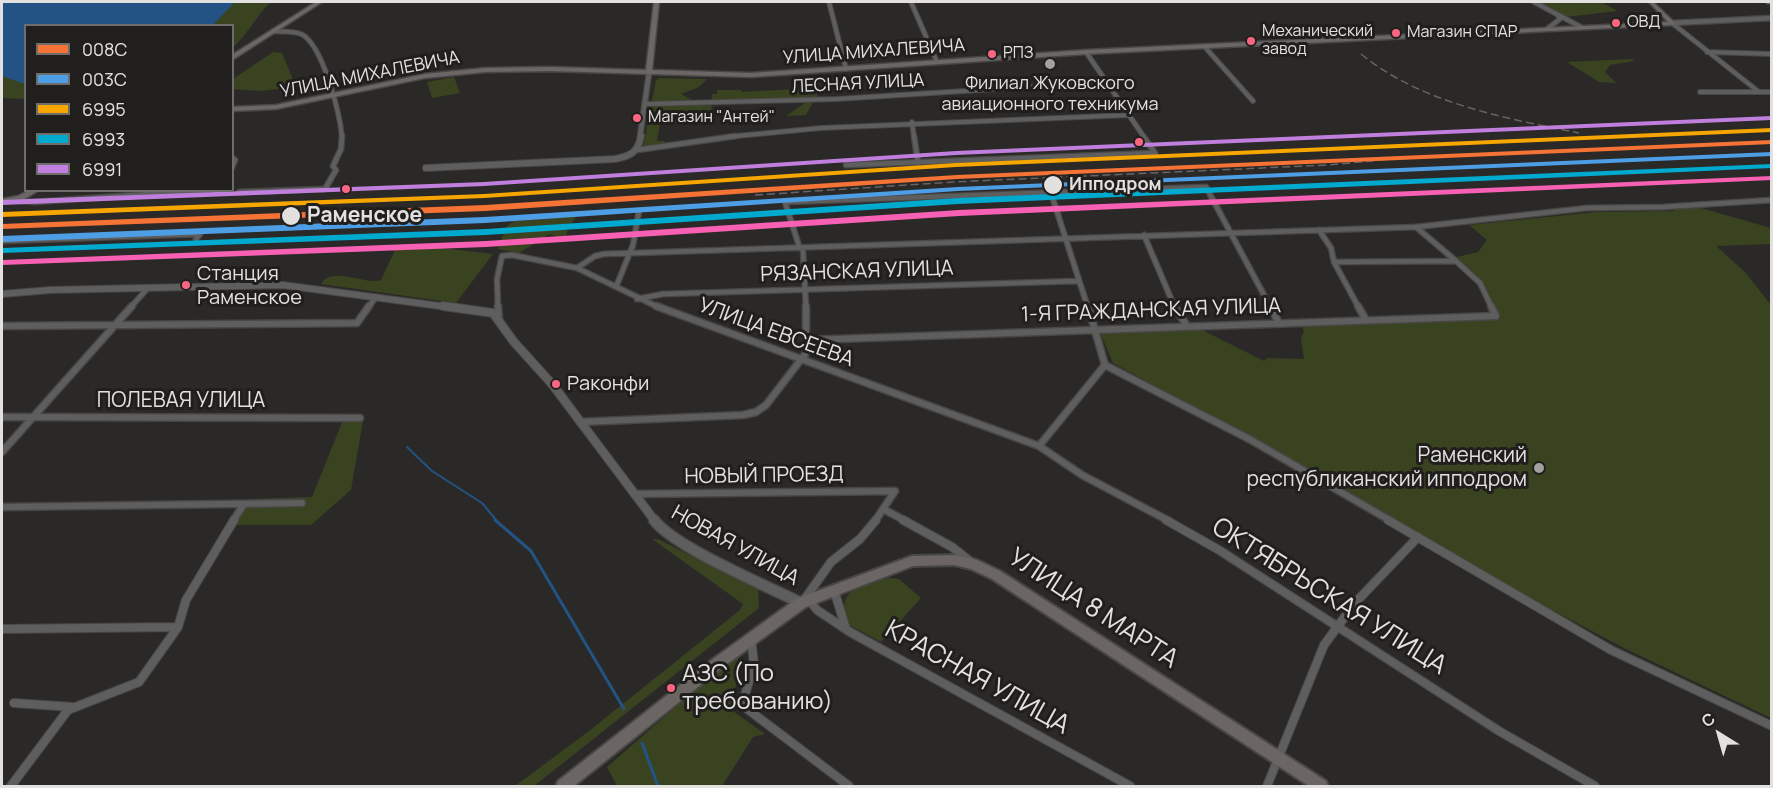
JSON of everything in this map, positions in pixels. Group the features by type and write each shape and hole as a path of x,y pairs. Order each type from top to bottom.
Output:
{"main road":[{"path":"234,57 319,2"},
{"path":"649,73 656,2"},
{"path":"1651,2 1672,23"},
{"name":"УЛИЦА МИХАЛЕВИЧА","path":"234,109 269,108 333,97 422,77 478,70 550,69 738,75 1086,52 1672,23"},
{"path":"2,201 31,192"},
{"name":"УЛИЦА 8 МАРТА","path":"562,786 751,638 809,599 912,561 944,559 973,564 1016,588 1321,786"}],"street":[{"path":"829,2 846,69"},
{"path":"911,2 937,62"},
{"path":"1534,2 1581,27"},
{"path":"1547,29 1560,19 1557,13"},
{"name":"УЛИЦА МИХАЛЕВИЧА","path":"1672,23 1772,18"},
{"path":"1672,23 1759,92"},
{"path":"239,192 325,189 335,171 333,166 342,145 333,97 319,60 304,35 273,31"},
{"path":"1204,46 1253,101"},
{"path":"1707,51 1772,54"},
{"path":"846,165 1155,153 1086,52"},
{"path":"637,150 646,104 649,73"},
{"name":"ЛЕСНАЯ УЛИЦА","path":"646,104 828,99 1107,82"},
{"path":"1700,92 1772,92"},
{"path":"426,168 625,158 637,150 762,132 912,122 1129,115"},
{"path":"912,122 918,163"},
{"path":"580,422 751,413 765,406 800,361 808,340 803,250 799,246 785,202 1206,187 1279,323"},
{"path":"11,200 35,201 176,192"},
{"path":"1051,193 1063,234 1067,237 1104,364 1251,440 1611,650 1772,726"},
{"path":"577,268 597,255 799,246 1416,227 1587,208 1663,207 1772,200"},
{"path":"616,287 630,255 639,211"},
{"path":"1416,227 1456,261"},
{"path":"1319,230 1366,320"},
{"path":"2,241 200,234 196,239"},
{"path":"1144,235 1176,310 1187,326"},
{"name":"УЛИЦА ЕВСЕЕВА","path":"499,321 496,279 502,256 512,255 577,268 636,299 800,361 1039,446"},
{"path":"1334,262 1456,261"},
{"name":"1-Я ГРАЖДАНСКАЯ УЛИЦА","path":"808,340 1496,316 1480,283 1456,261"},
{"name":"РЯЗАНСКАЯ УЛИЦА","path":"636,299 663,294 1078,281"},
{"path":"2,294 50,290 283,285 490,312 499,321"},
{"path":"2,452 147,289"},
{"path":"2,326 357,323 376,297"},
{"name":"НОВАЯ УЛИЦА","path":"499,321 580,422 633,494 667,534 809,599"},
{"path":"1039,446 1104,364"},
{"name":"ПОЛЕВАЯ УЛИЦА","path":"2,417 360,418"},
{"name":"ОКТЯБРЬСКАЯ УЛИЦА","path":"1039,446 1066,467 1208,543 1483,720 1595,786"},
{"name":"НОВЫЙ ПРОЕЗД","path":"633,494 895,491 885,510"},
{"path":"2,507 302,503"},
{"path":"11,786 68,710 139,682 178,627 186,600 244,504"},
{"path":"809,599 831,562 857,541 885,510 952,548 973,564"},
{"path":"1267,786 1280,760 1315,664 1338,625 1418,537"},
{"path":"833,589 846,629"},
{"name":"КРАСНАЯ УЛИЦА","path":"809,599 816,610 846,629 1130,786"},
{"path":"2,629 178,627"},
{"path":"751,638 754,664 742,705 849,786"},
{"path":"14,703 75,707"}],"green space":[{"path":"2,2 271,2 234,46 234,24 24,24 24,99 2,98"},
{"path":"1537,2 1601,2 1618,11 1566,17"},
{"path":"273,52 282,53 296,87 260,91 234,89 234,78"},
{"path":"1632,59 1635,61 1610,65 1605,72 1616,83 1599,82 1567,62"},
{"path":"454,77 460,93 432,98 427,82"},
{"path":"659,78 707,79 699,87 681,94 692,100 692,103 711,104 712,94 717,94 717,90 742,90 741,92 816,88 818,100 811,101 813,102 806,115 786,116 808,101 712,104 710,121 660,124 657,141 665,141 664,144 643,147 656,80"},
{"name":"Раменский республиканский ипподром","path":"1701,208 1771,228 1771,244 1716,246 1745,272 1771,305 1771,718 1624,648 1484,574 1347,490 1113,363 1100,332 1196,327 1264,361 1267,358 1304,359 1301,338 1304,331 1300,324 1501,318 1482,281 1457,257 1478,252 1487,240 1469,225 1597,212 1675,211 1673,209"},
{"path":"577,216 568,228 565,240 550,234 519,253 498,249 506,227 514,221"},
{"path":"402,244 493,254 456,303 321,284 333,276 381,280 396,248"},
{"path":"343,420 363,421 351,490 311,525 233,525 252,499 312,497"},
{"path":"652,539 660,540 758,590 759,608 534,786 515,786 589,731 740,610 743,604"},
{"path":"889,578 899,579 921,598 881,642 849,625 844,604 847,597 860,586"},
{"path":"733,657 742,661 730,709 765,734 753,737 722,786 617,786 607,767"}],"water":[{"path":"2,2 231,2 233,4 214,24 24,24 24,84 2,76"}],"waterway":[{"path":"407,447 432,471 482,503 497,521"},
{"path":"495,520 531,551 624,709"},
{"path":"642,743 658,786"}],"railway":[{"path":"1361,54 1385,71 1437,97 1493,114 1579,133"},
{"path":"755,195 953,182 1328,165 1413,157"}],"transit line":[{"name":"6991","path":"2,203 484,184 956,153 1771,118"},
{"name":"6995","path":"2,215 484,196 956,165 1771,130"},
{"name":"008С","path":"2,227 485,208 957,177 1772,142"},
{"name":"003С","path":"2,239 485,220 958,189 1772,154"},
{"name":"6993","path":"3,251 486,232 958,201 1772,166"},
{"path":"3,263 486,244 959,213 1772,178"}],"place":[{"name":"ОВД","path":"1616,23"},
{"name":"Магазин СПАР","path":"1396,33"},
{"name":"Механический завод","path":"1251,41"},
{"name":"РПЗ","path":"992,54"},
{"name":"Филиал Жуковского авиационного техникума","path":"1050,64"},
{"name":"Магазин \"Антей\"","path":"637,118"},
{"name":"Ипподром","path":"1053,185"},
{"name":"Раменское","path":"291,216"},
{"name":"Станция Раменское","path":"186,285"},
{"name":"Раконфи","path":"556,384"},
{"name":"Раменский республиканский ипподром","path":"1539,468"},
{"name":"АЗС (По требованию)","path":"671,688"}]}
